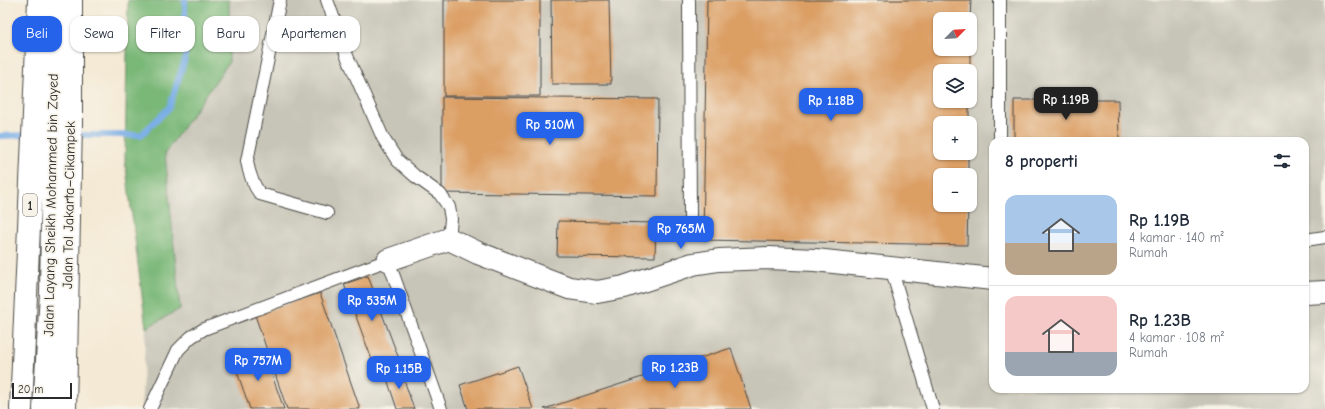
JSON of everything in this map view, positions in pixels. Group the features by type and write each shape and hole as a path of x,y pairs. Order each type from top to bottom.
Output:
{"main road":[{"name":"Jalan Layang Sheikh Mohammed bin Zayed","path":"21,409 39,0"},
{"name":"Jalan Layang Sheikh Mohammed bin Zayed","path":"44,409 51,294 55,0"},
{"name":"Jalan Tol Jakarta–Cikampek","path":"65,409 70,183 71,0"},
{"path":"388,260 449,239 478,253 562,286 597,292 624,288 693,264 719,260 769,258 815,260 989,280"},
{"path":"1309,293 1325,292"}],"lane":[{"path":"280,0 247,161 249,174 253,185 260,194 327,213"},
{"path":"327,0 347,56 383,138 396,160 440,194 449,207 451,219 449,239"},
{"path":"689,0 690,218"},
{"path":"1000,0 1000,137"},
{"path":"1309,239 1325,237"},
{"path":"150,409 178,350 204,329 388,260 441,409"},
{"path":"891,268 933,409"}],"shaded area":[{"path":"229,0 1325,0 1325,409 141,409 146,328 180,309 165,153 229,62 229,52 259,52 259,16 229,16"}],"green space":[{"path":"128,0 229,0 229,16 203,16 203,52 229,52 229,62 165,153 180,309 146,328 125,160"}],"building":[{"path":"444,0 540,0 540,96 444,96"},
{"path":"551,0 609,0 611,84 552,84"},
{"path":"707,0 971,0 970,12 933,12 933,56 970,56 970,64 933,64 933,108 969,108 969,116 933,116 933,160 968,160 968,168 933,168 933,212 968,212 967,245 703,240"},
{"path":"442,97 658,99 657,196 442,193"},
{"path":"1014,100 1118,100 1119,137 1014,137"},
{"path":"558,221 656,223 655,257 557,256"},
{"path":"368,276 399,359 375,368 344,284"},
{"path":"320,293 360,409 287,409 255,315"},
{"path":"731,348 751,409 544,409"},
{"path":"263,350 284,409 250,409 233,360"},
{"path":"518,366 533,409 468,409 460,385"},
{"path":"400,368 414,409 397,409 385,373"}],"waterway":[{"path":"74,135 141,135 169,108 185,59 185,0"},
{"path":"0,136 29,135"}]}
